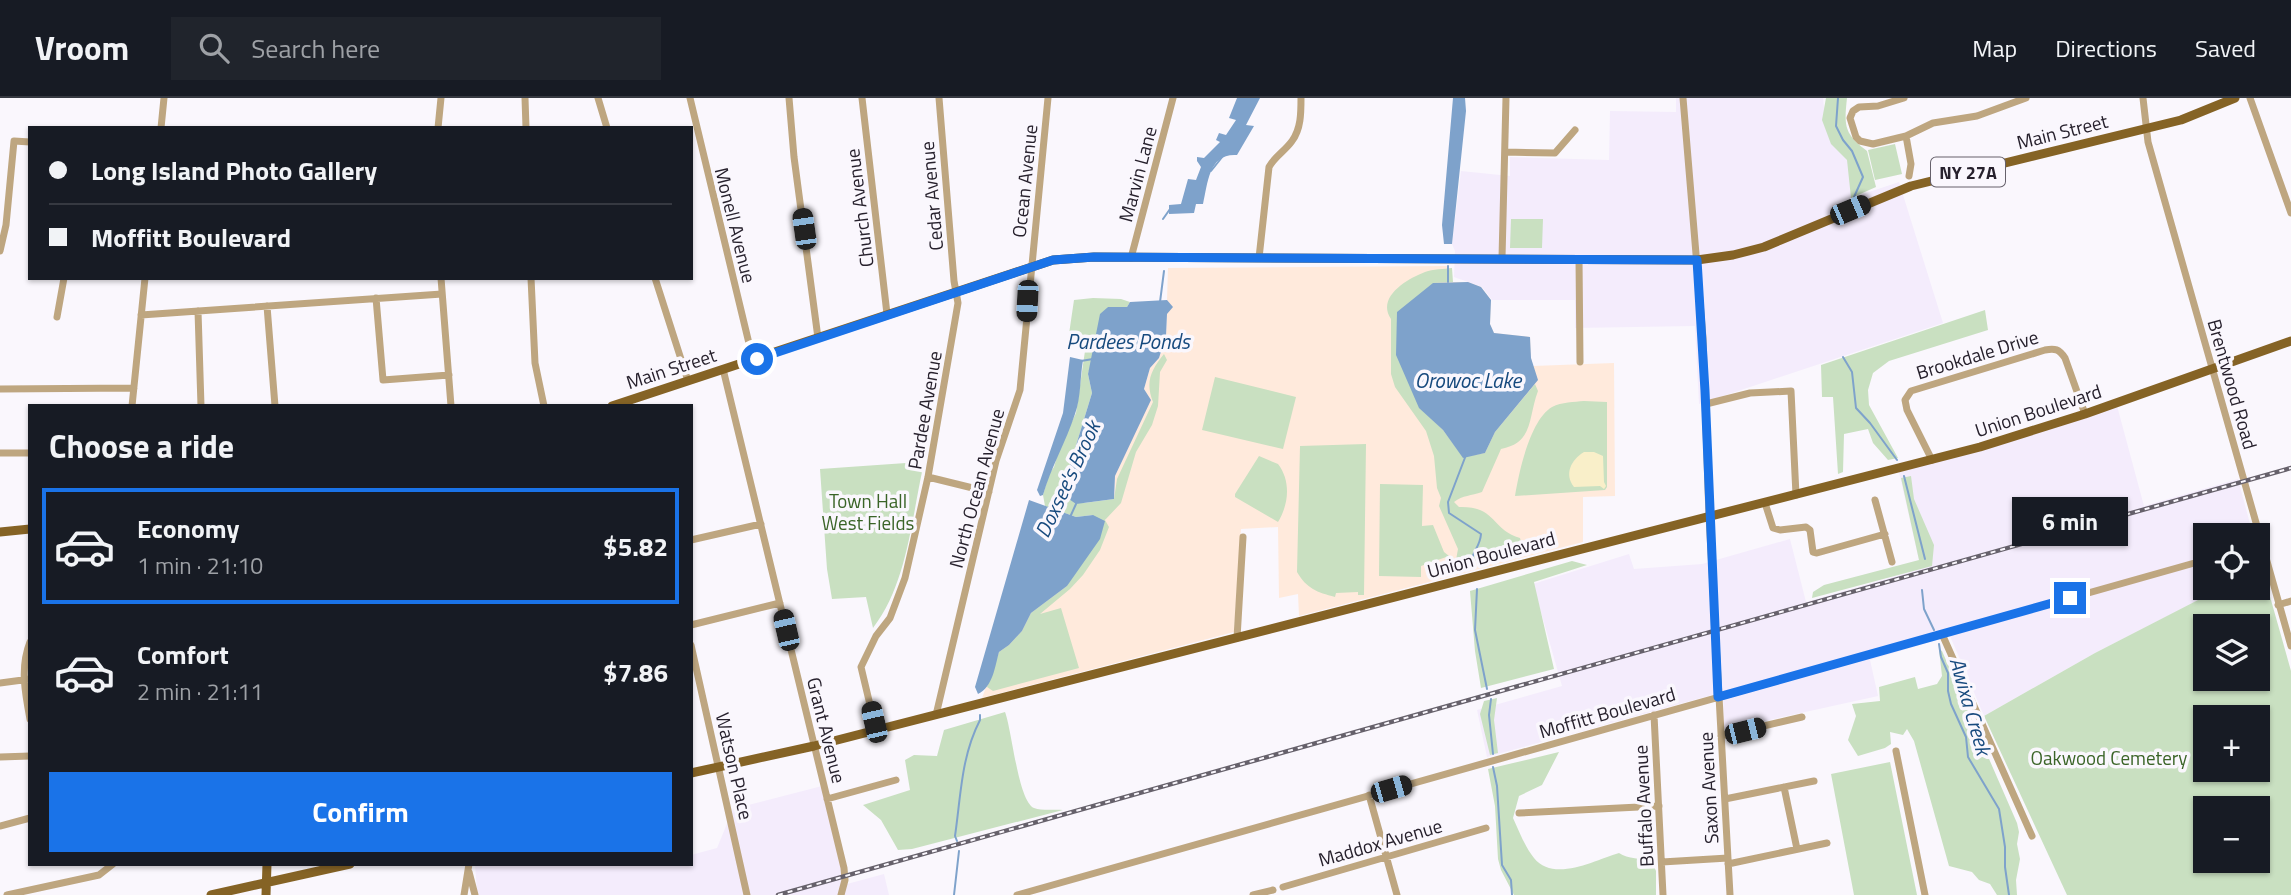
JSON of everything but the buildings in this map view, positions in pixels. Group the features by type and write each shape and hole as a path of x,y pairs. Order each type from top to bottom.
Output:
{"main road":[{"name":"Main Street","path":"618,404 1053,260 1697,260 1733,255 1764,247 1918,184 2181,120 2235,98"},
{"name":"Union Boulevard","path":"693,773 814,746 1932,460 2025,434 2291,341"},
{"path":"0,532 28,529"},
{"path":"266,895 267,866"},
{"path":"211,895 341,866"}],"street":[{"path":"161,126 164,98"},
{"path":"438,126 441,98"},
{"path":"525,98 526,126"},
{"path":"598,98 606,126"},
{"name":"Monell Avenue","path":"690,98 753,360"},
{"path":"789,98 794,157 818,338"},
{"name":"Church Avenue","path":"862,98 887,314"},
{"name":"Cedar Avenue","path":"939,98 949,229 957,291"},
{"name":"Ocean Avenue","path":"1031,267 1048,98"},
{"name":"Marvin Lane","path":"1131,258 1173,98"},
{"path":"1259,258 1269,166 1292,142 1297,131 1301,98"},
{"path":"1502,258 1506,98"},
{"name":"Saxon Avenue","path":"1683,98 1706,404 1709,516 1730,895"},
{"path":"1904,98 1878,106 1859,107 1853,111 1850,118 1856,137 1873,144 1906,136 1933,124 1964,119 2026,98"},
{"name":"Brentwood Road","path":"2143,98 2146,129 2253,523"},
{"path":"2250,98 2291,213"},
{"path":"1505,152 1555,153 1575,130"},
{"path":"1906,136 1911,164 1909,176"},
{"path":"0,251 6,225 14,141 28,142"},
{"path":"1579,259 1580,362"},
{"name":"North Ocean Avenue","path":"936,715 996,461 1020,390 1031,267"},
{"path":"57,317 64,280"},
{"path":"132,404 145,280"},
{"path":"441,280 451,404"},
{"path":"531,280 534,363 544,404"},
{"path":"656,280 688,381"},
{"name":"Pardee Avenue","path":"876,730 861,667 876,636 890,618 905,578 928,477 958,303 957,291"},
{"path":"141,315 442,294"},
{"path":"376,298 383,380 449,375"},
{"path":"267,306 275,404"},
{"path":"198,311 201,404"},
{"name":"Brookdale Drive","path":"1932,460 1907,410 1905,400 1911,391 2045,350 2060,350 2065,358 2085,414"},
{"name":"Grant Avenue","path":"723,369 844,868 845,880 841,895"},
{"path":"0,389 134,388"},
{"path":"1706,404 1750,393 1791,391 1796,495"},
{"path":"0,453 28,453"},
{"path":"928,477 989,492"},
{"path":"1875,499 1892,562"},
{"path":"1765,503 1773,528 1780,530 1806,527 1810,530 1813,552 1827,551 1885,534"},
{"path":"693,540 761,524"},
{"path":"1237,638 1243,537"},
{"name":"Moffitt Boulevard","path":"1017,895 1034,893 1369,795 2193,563"},
{"name":"Brentwood Road","path":"2270,580 2291,646"},
{"path":"2278,605 2291,601"},
{"path":"693,625 780,603"},
{"path":"1942,634 2032,836"},
{"path":"0,683 27,680 24,664 28,649"},
{"name":"Watson Place","path":"694,673 719,768 747,895"},
{"name":"Buffalo Avenue","path":"1654,715 1663,895"},
{"path":"1721,736 1802,717"},
{"path":"1896,751 1926,895"},
{"path":"0,757 28,756"},
{"path":"827,799 896,780"},
{"path":"1725,799 1814,781"},
{"path":"1784,787 1797,849"},
{"path":"1369,795 1397,895"},
{"path":"1519,813 1659,806"},
{"path":"0,825 28,818"},
{"name":"Maddox Avenue","path":"1283,887 1486,828"},
{"path":"1662,862 1728,861 1827,843"},
{"path":"7,895 99,875 110,866"},
{"path":"464,895 469,868"},
{"path":"469,868 475,895"},
{"path":"1253,895 1273,890"}],"shaded area":[{"path":"1676,98 1823,98 1826,127 1849,151 1854,197 1899,182 1943,323 1699,404 1695,326 1575,328 1575,300 1492,300 1482,287 1454,277 1455,251 1452,244 1461,171 1510,176 1510,157 1609,160 1610,111 1676,112"},
{"path":"1447,266 1447,282 1468,282 1481,287 1491,300 1490,324 1494,333 1530,337 1533,366 1614,363 1615,496 1583,497 1583,542 1299,616 1298,594 1279,598 1278,527 1241,529 1234,632 982,698 999,652 1105,521 1114,499 1115,476 1150,400 1144,389 1150,368 1159,358 1166,336 1167,314 1172,307 1167,300 1168,268"},
{"path":"2116,402 2144,506 2238,479 2250,523 2193,523 2193,600 2199,600 2095,653 1984,716 1950,636 1870,660 1878,696 1724,730 1723,692 1487,757 1477,710 1562,686 1533,584 1629,554 1634,569 1702,564 1790,539 1806,602 1921,569 1898,468"},
{"path":"826,785 847,884 884,874 889,895 479,895 477,890 475,866 693,866 693,854 717,848 733,809"}],"green space":[{"path":"1826,98 1847,98 1847,129 1867,151 1876,187 1851,198 1847,160 1831,144 1822,120"},
{"path":"1895,144 1902,174 1875,180 1868,150"},
{"path":"1511,219 1543,219 1542,248 1510,248"},
{"path":"1452,268 1453,282 1433,283 1420,408 1443,430 1463,457 1485,453 1495,432 1535,384 1538,391 1525,435 1512,446 1501,449 1482,492 1454,502 1459,507 1480,510 1510,534 1520,538 1524,553 1479,559 1462,569 1443,574 1456,560 1458,549 1439,506 1441,498 1437,488 1434,456 1426,431 1395,387 1391,374 1391,319 1387,303 1390,296 1410,279 1428,271"},
{"path":"1093,298 1130,302 1127,307 1108,307 1088,374 1092,393 1063,488 1084,503 1114,499 1117,479 1153,402 1151,376 1164,354 1167,360 1160,372 1158,406 1152,425 1136,452 1121,503 1105,520 1109,527 1100,550 1070,589 1040,614 1061,608 1079,668 993,691 987,687 999,652 1022,631 1031,613 1067,586 1093,515 1076,517 1045,506 1043,495 1060,446 1076,413 1086,344 1078,336 1069,334 1074,300"},
{"path":"1985,310 1988,330 1889,361 1873,373 1868,390 1869,405 1898,458 1888,460 1873,443 1868,429 1844,434 1843,472 1838,474 1833,397 1822,397 1821,365"},
{"path":"1215,377 1296,397 1283,449 1202,430"},
{"path":"1584,401 1607,402 1605,490 1515,496 1527,447 1544,414 1556,405"},
{"path":"1366,444 1364,595 1358,595 1358,592 1336,593 1335,597 1313,589 1297,572 1300,446"},
{"path":"1259,456 1278,464 1285,478 1286,500 1278,522 1235,497"},
{"name":"Town Hall West Fields","path":"906,463 922,472 906,553 893,593 873,628 866,597 832,599 827,569 820,469"},
{"path":"1911,476 1914,499 1934,545 1932,566 1812,598 1813,592 1824,585 1919,560 1901,478"},
{"path":"1380,484 1423,485 1422,526 1433,525 1444,552 1449,556 1421,566 1421,577 1379,576"},
{"path":"1572,561 1587,565 1534,582 1554,669 1481,688 1470,591"},
{"name":"Oakwood Cemetery","path":"2270,597 2291,671 2291,895 2067,895 1984,716 2095,653 2198,600 2270,600"},
{"path":"1939,649 2017,823 2020,859 2016,880 2017,895 1997,895 1990,884 1979,880 1972,872 1949,866 1914,741 1907,729 1903,735 1890,732 1891,744 1885,748 1858,756 1848,740 1856,716 1852,704 1880,701 1879,687 1915,677 1918,689 1937,684 1942,676"},
{"path":"1497,698 1494,720 1498,753 1490,755 1480,714 1484,701"},
{"path":"1005,712 1028,803 1037,809 1063,810 912,849 898,850 881,820 863,805 910,790 905,760 914,755 937,756 944,730"},
{"path":"1559,752 1542,785 1519,796 1513,818 1531,854 1542,865 1552,869 1575,868 1619,853 1652,862 1656,871 1656,895 1514,895 1498,859 1495,806 1488,769"},
{"path":"1890,762 1917,895 1854,895 1831,774"}],"sand":[{"path":"1584,452 1603,456 1604,489 1600,486 1574,487 1571,482 1570,468"}],"water":[{"path":"1237,98 1260,98 1246,125 1254,126 1237,155 1228,156 1215,164 1211,170 1203,204 1196,204 1194,213 1169,214 1169,205 1181,204 1188,179 1196,180 1201,167 1197,157 1204,158 1220,142 1216,140 1219,133 1226,135 1236,120 1229,118"},
{"path":"1453,98 1465,98 1466,111 1452,244 1444,244 1442,225"},
{"name":"Orowoc Lake","path":"1468,282 1481,287 1491,300 1490,324 1494,333 1530,337 1531,358 1538,380 1495,432 1485,453 1463,458 1443,430 1419,408 1396,355 1397,312 1433,283"},
{"name":"Pardees Ponds","path":"1167,300 1173,307 1167,314 1166,336 1159,358 1150,368 1144,389 1151,400 1115,476 1114,499 1076,504 1069,499 1063,488 1092,393 1088,374 1100,314 1108,307 1127,307 1130,302"},
{"name":"Pardees Ponds","path":"1070,357 1083,360 1077,408 1043,495 1040,496 1037,490 1063,413"},
{"path":"1029,500 1076,517 1093,515 1105,521 1100,539 1067,586 1031,613 1022,631 999,652 990,681 978,694 975,687"}],"waterway":[{"name":"Awixa Creek","path":"1838,98 1836,126 1852,151 1863,177 1854,197"},
{"path":"1211,171 1223,156"},
{"name":"Doxsee's Brook","path":"1163,219 1170,209"},
{"path":"1448,266 1448,282"},
{"name":"Doxsee's Brook","path":"1160,302 1164,271"},
{"name":"Awixa Creek","path":"1843,357 1852,372 1856,408 1897,460"},
{"path":"1081,361 1093,359"},
{"path":"1466,455 1448,502 1449,513 1481,534 1472,559 1472,569"},
{"name":"Awixa Creek","path":"1904,476 1925,559"},
{"name":"Doxsee's Brook","path":"1071,515 1076,504"},
{"path":"1477,589 1475,630 1487,689"},
{"name":"Awixa Creek","path":"1922,590 1924,609 1934,630"},
{"name":"Awixa Creek","path":"1939,644 1948,673 1951,704 1966,737 1968,757 1999,809 2009,895"},
{"path":"1491,699 1489,715 1493,754"},
{"name":"Doxsee's Brook","path":"957,841 955,836 963,777 980,715"},
{"path":"1493,767 1497,786 1502,865 1511,880 1512,895"},
{"name":"Doxsee's Brook","path":"954,895 959,851"}],"railway":[{"path":"778,895 2291,468"}],"route":[{"path":"757,359 1053,260 1094,257 1697,260 1703,338 1718,697 2070,598"}]}
